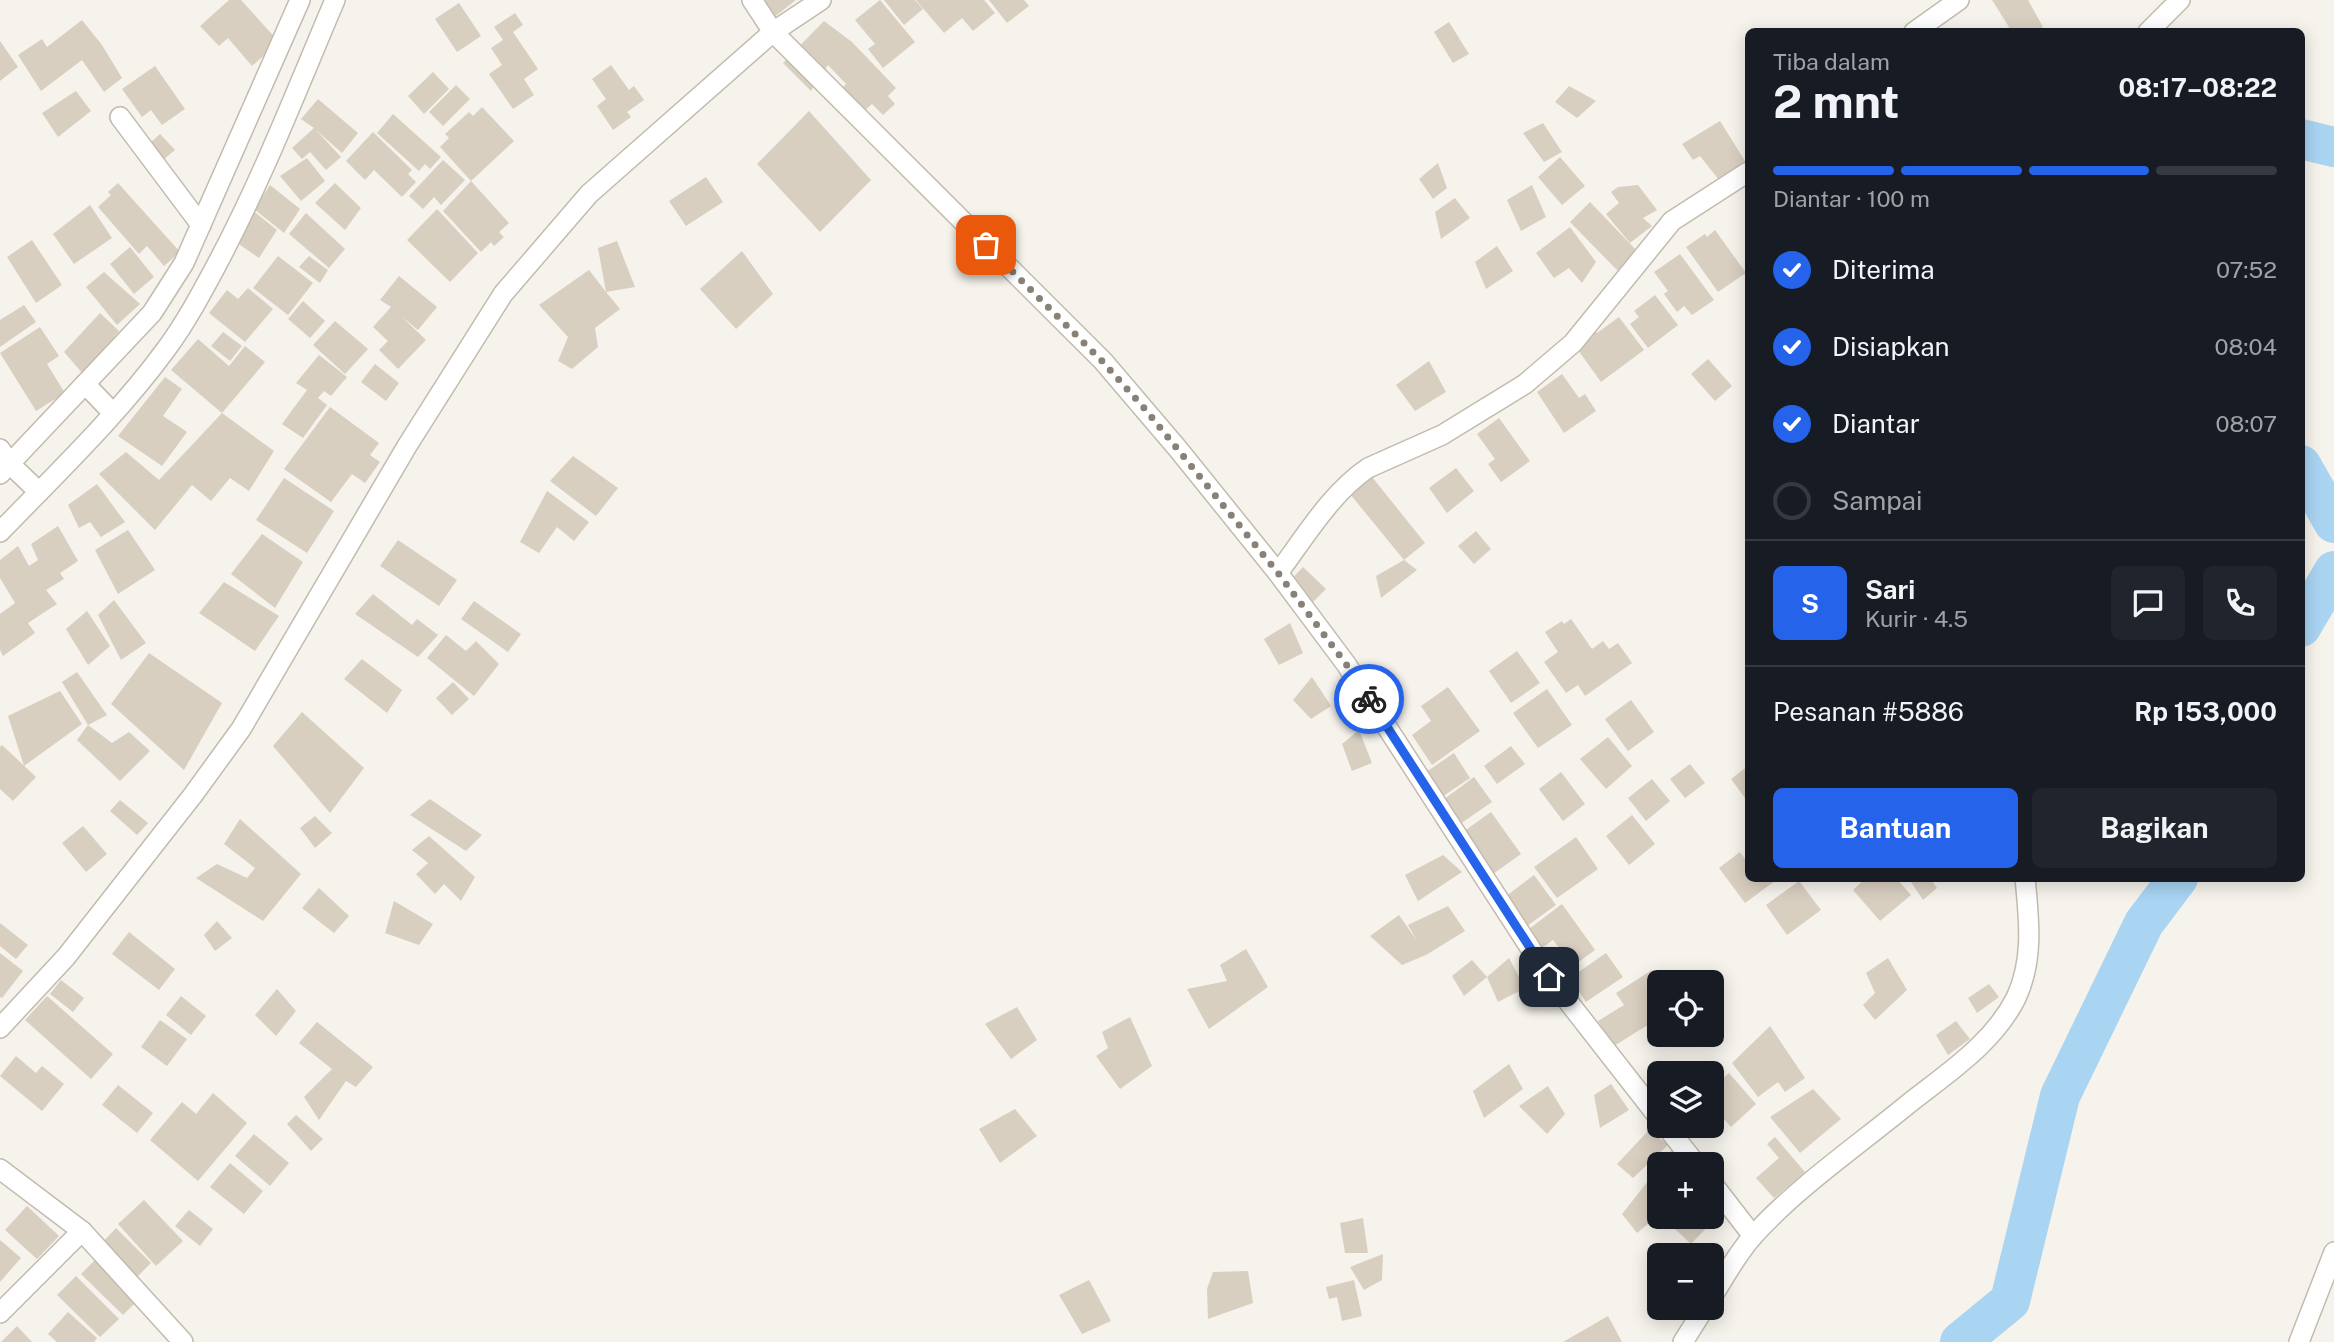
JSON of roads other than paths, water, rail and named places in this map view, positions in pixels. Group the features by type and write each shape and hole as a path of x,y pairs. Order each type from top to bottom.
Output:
{"street":[{"path":"0,532 17,473 99,399 167,348 196,270 268,159 293,53 300,0"},
{"path":"17,473 99,399 152,313 196,270 201,225 293,53 335,0"},
{"path":"752,0 773,32 1102,361 1170,439 1278,573 1346,664 1557,989 1647,1103"},
{"path":"0,1028 66,957 193,795 241,729 407,446 503,294 589,194 773,32 821,0"},
{"path":"1920,28 1959,0"},
{"path":"2152,28 2180,0"},
{"path":"120,117 201,225"},
{"path":"1278,573 1314,525 1358,475 1368,467 1442,435 1525,384 1573,343 1672,221 1745,174"},
{"path":"1724,1279 1753,1236 1793,1198 1973,1052 2006,1017 2026,971 2029,947 2025,882"},
{"path":"1675,1138 1686,1152"},
{"path":"0,1169 82,1231 183,1342"},
{"path":"1724,1199 1753,1236"},
{"path":"0,1313 82,1231"},
{"path":"2299,1342 2334,1252"},
{"path":"1682,1342 1696,1320"}],"waterway":[{"path":"2305,140 2334,147"},
{"path":"2305,472 2334,523"},
{"path":"2305,620 2334,571"},
{"path":"1960,1342 2010,1301 2060,1096 2144,923 2175,882"}]}
